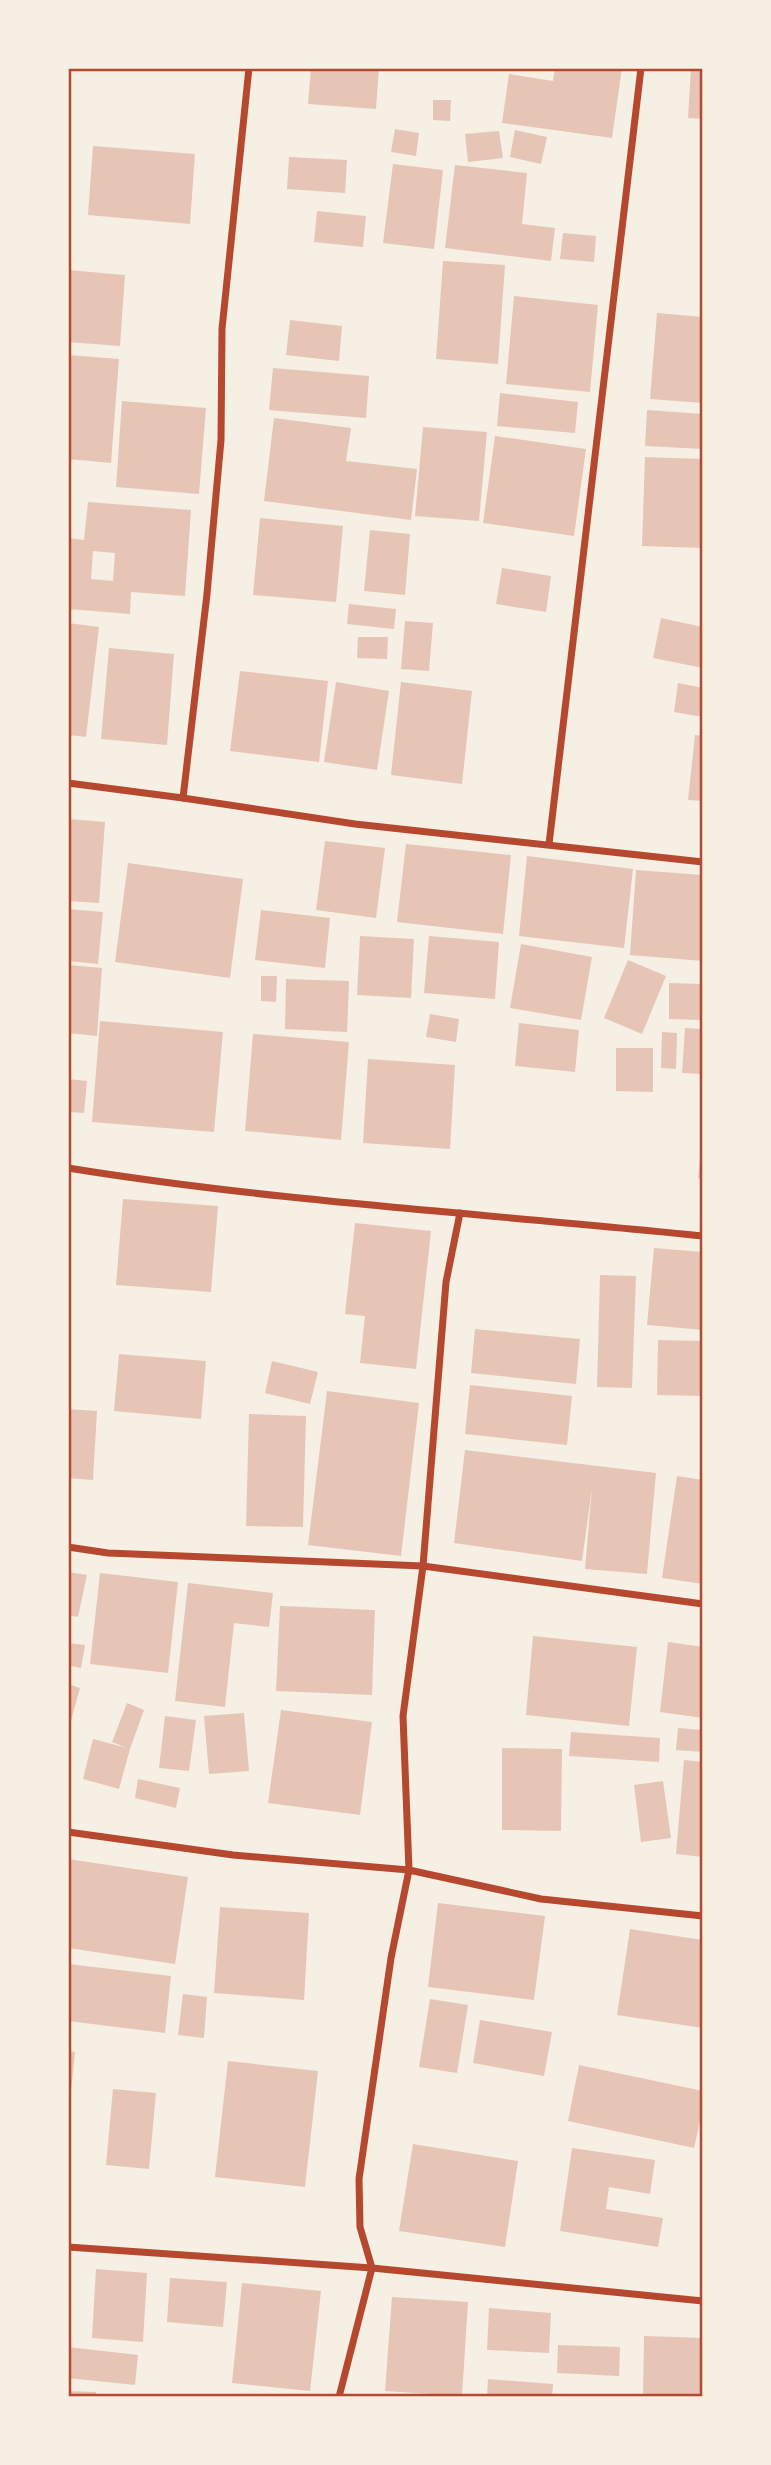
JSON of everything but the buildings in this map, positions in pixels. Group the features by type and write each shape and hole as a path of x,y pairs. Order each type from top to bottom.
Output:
{"street":[{"path":"183,797 221,440 222,329 249,68"},
{"path":"550,844 641,68"},
{"path":"68,783 183,797 355,824 703,862"},
{"path":"68,1168 231,1189 703,1236"},
{"path":"339,2397 372,2268 360,2227 359,2179 391,1958 409,1870 403,1716 423,1566 446,1282 460,1213"},
{"path":"68,1547 108,1553 423,1566 703,1604"},
{"path":"68,1832 233,1855 409,1870 541,1899 703,1916"},
{"path":"68,2247 372,2268 703,2301"}]}
